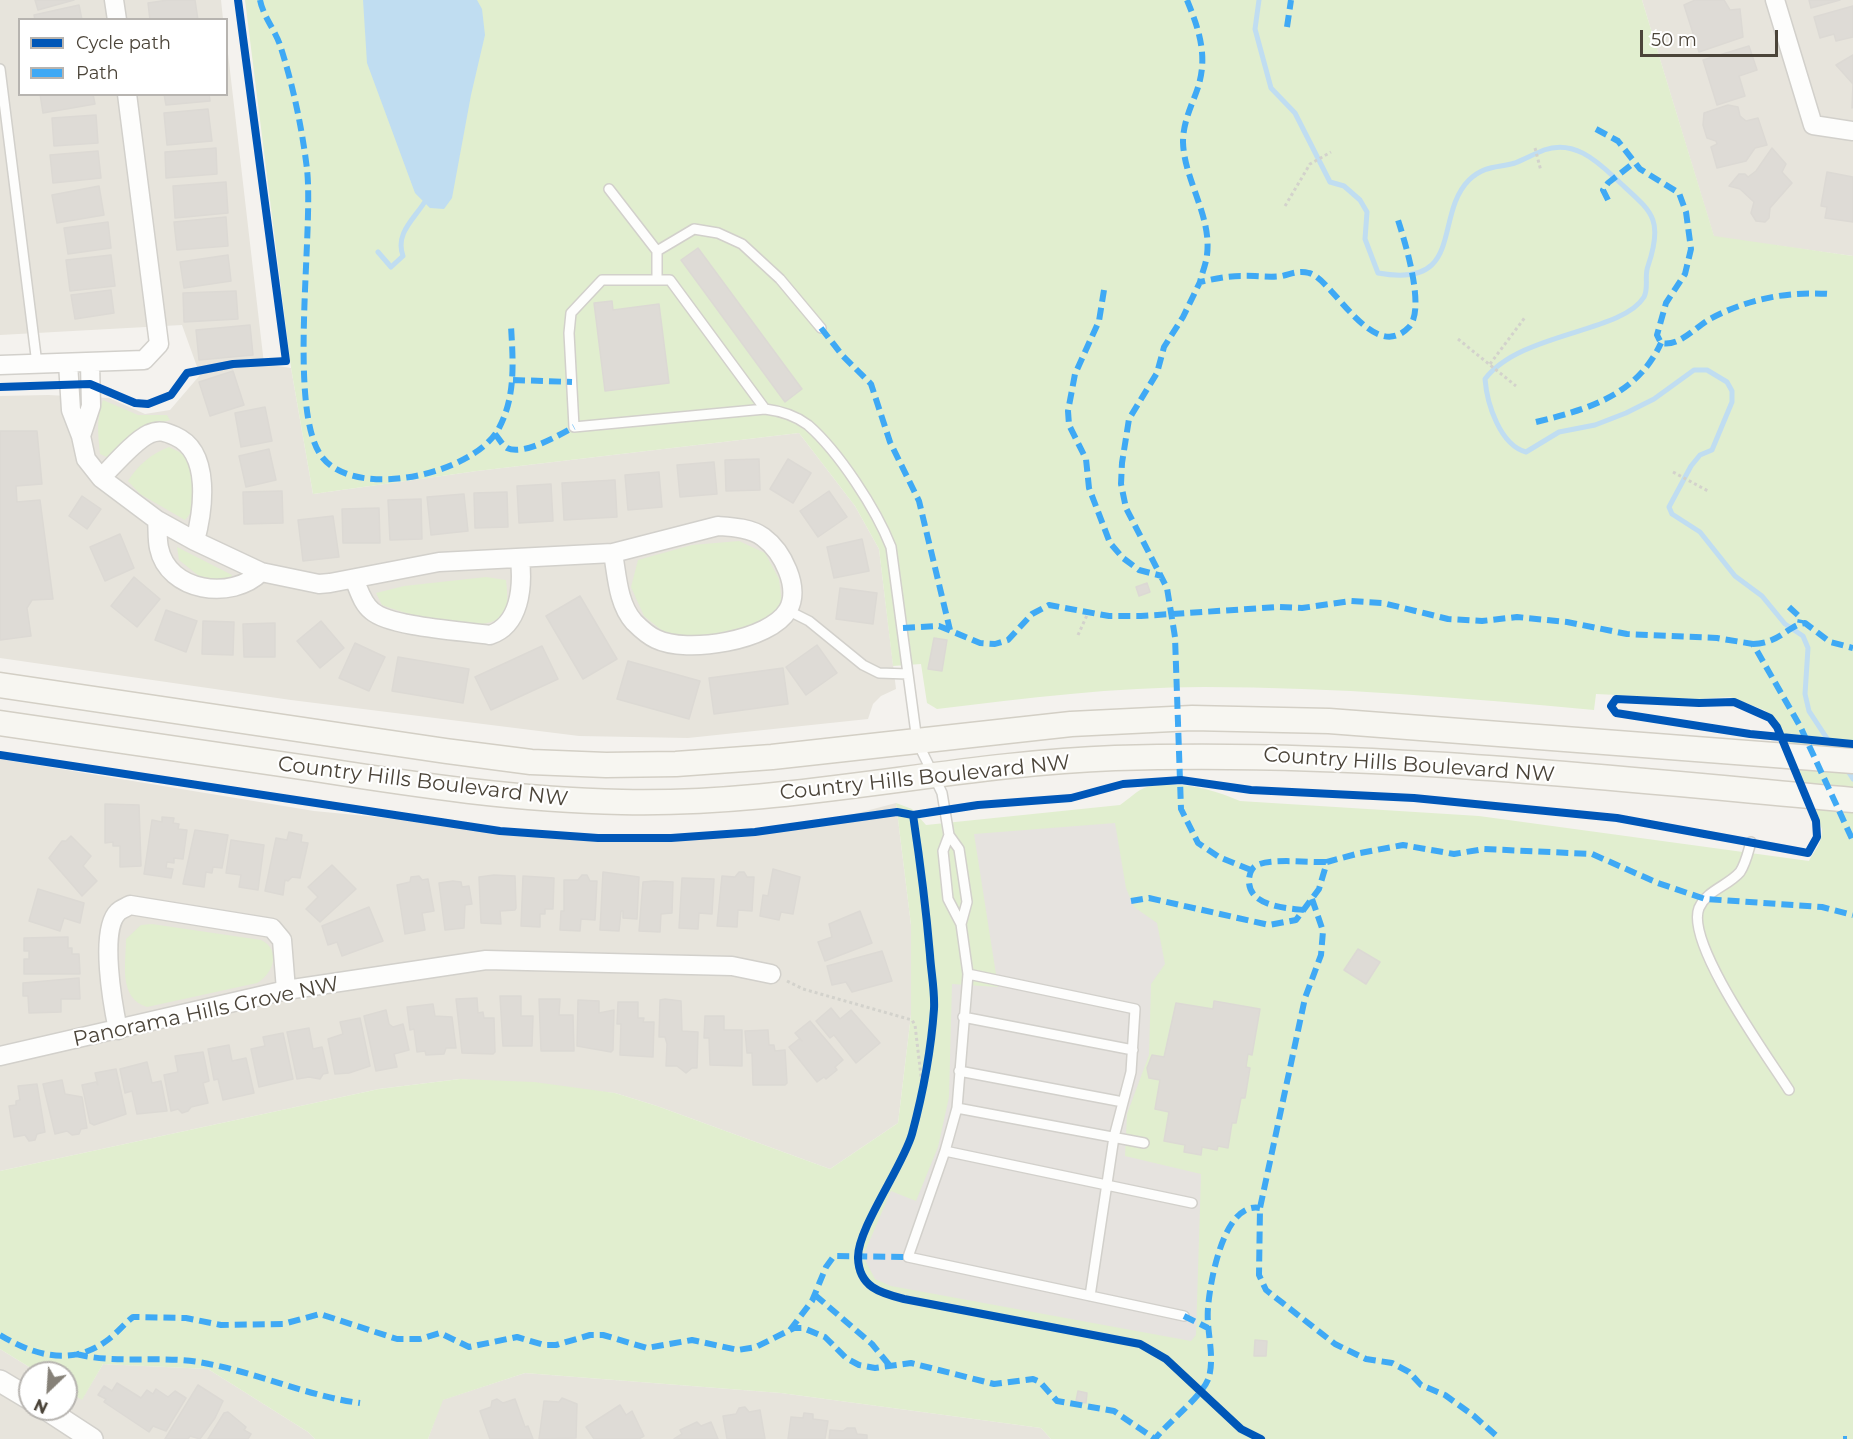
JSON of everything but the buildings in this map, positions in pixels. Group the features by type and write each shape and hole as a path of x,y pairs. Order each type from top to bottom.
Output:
{"main road":[{"name":"Country Hills Boulevard NW","path":"0,685 531,762 606,765 676,764 1071,724 1192,718 1329,720 1853,762"},
{"name":"Country Hills Boulevard NW","path":"0,723 451,790 542,800 694,801 932,775 1109,759 1241,755 1485,768 1853,800"}],"street":[{"path":"114,0 117,18"},
{"path":"1775,0 1813,125 1853,131"},
{"path":"0,365 144,360 159,344 127,96"},
{"path":"68,363 71,410 81,436 86,459 101,478 158,520 195,541 261,572 319,584 439,562 520,560 613,553 718,526 745,530 762,536 777,553 787,571 793,589 788,610 764,631 725,643 679,645 655,639 633,621 621,598 613,553"},
{"path":"81,436 91,406 90,363"},
{"path":"101,478 148,434 162,430 180,438 193,452 201,477 201,516 195,541"},
{"path":"158,520 159,549 165,561 183,580 196,586 222,591 245,585 261,572"},
{"path":"354,579 365,604 374,613 392,621 490,635 501,632 511,622 522,578 520,560"},
{"path":"118,1030 111,994 110,928 118,912 130,905 272,928 282,940 286,990"},
{"name":"Panorama Hills Grove NW","path":"0,1056 286,990 486,960 732,966 771,974"},
{"path":"0,1381 18,1392"},
{"path":"64,1421 92,1439"}],"lane":[{"path":"0,69 37,364"},
{"path":"609,189 657,251 657,280"},
{"path":"657,251 694,229 718,233 742,244 780,279 821,328"},
{"path":"765,409 670,280 602,280 571,313 569,333 574,426 765,409 786,412 807,424 834,452 883,526 891,547 917,741 942,793 949,835 959,849 967,902 961,924"},
{"path":"788,610 809,621 863,665 879,673 908,674"},
{"path":"949,835 943,851 948,899 961,924 968,974 957,1108 945,1151 908,1257 1184,1316"},
{"path":"1751,842 1746,860 1739,873 1705,899 1696,923 1702,943 1723,986 1789,1090"},
{"path":"968,974 1135,1009 1131,1072 1114,1137 1090,1296"},
{"path":"963,1017 1133,1050"},
{"path":"959,1071 1123,1102"},
{"path":"957,1108 1144,1143"},
{"path":"945,1151 1192,1203"}],"path":[{"path":"1534,148 1540,171"},
{"path":"1286,206 1310,164 1330,153"},
{"path":"1490,364 1526,316"},
{"path":"1458,339 1516,386"},
{"path":"1673,472 1708,491"},
{"path":"1078,635 1088,613"},
{"path":"771,974 803,989 912,1020 915,1025 923,1093"},
{"path":"920,1104 928,1057"}],"shaded area":[{"path":"0,0 221,0 223,18 18,18 18,96 228,96 228,54 264,364 291,368 313,494 477,471 799,433 855,506 879,549 896,689 881,696 873,704 868,719 688,738 579,736 291,700 0,658 0,396 48,395 109,398 145,414 170,410 200,375 182,325 0,335"},
{"path":"1642,0 1853,0 1853,256 1714,237"},
{"path":"0,759 314,811 596,838 801,828 896,803 911,925 911,1015 898,1123 830,1169 615,1093 460,1079 379,1089 0,1171"},
{"path":"1115,823 1126,888 1134,907 1157,923 1165,964 1151,984 1149,1055 1127,1114 1125,1156 1201,1174 1196,1335 1191,1341 891,1286 875,1279 863,1256 891,1191 916,1201 938,1147 949,1097 952,984 998,987 974,834"},
{"path":"0,1349 20,1361 18,1421 78,1421 78,1397 82,1399 103,1364 208,1369 308,1432 315,1439 0,1439"},
{"path":"525,1373 781,1393 1041,1428 1051,1439 428,1439 442,1400"}],"green space":[{"path":"245,0 1642,0 1714,236 1853,256 1853,1439 1051,1439 1041,1428 781,1393 525,1373 443,1400 428,1439 315,1439 308,1432 208,1369 103,1364 82,1400 78,1398 78,1361 20,1361 0,1349 0,1171 379,1089 460,1079 534,1082 615,1093 830,1169 898,1123 911,1015 911,925 896,803 912,809 926,825 1120,805 1144,788 1159,785 1183,785 1206,789 1240,801 1479,816 1809,861 1822,834 1822,829 1776,719 1764,710 1730,697 1698,699 1596,694 1594,710 1351,691 1253,687 1171,687 1070,694 937,709 927,703 921,664 893,666 879,549 855,506 799,433 477,471 313,494 291,368"},
{"path":"103,400 138,415 167,415 170,420 145,427 109,458 100,454 98,420"},
{"path":"169,447 182,454 190,468 193,498 192,507 185,520 140,494 128,481 145,461"},
{"path":"739,541 765,553 779,579 782,604 774,616 765,622 698,638 670,637 644,616 631,587 638,560 692,545"},
{"path":"177,547 232,575 229,582 199,576 179,560"},
{"path":"486,577 506,580 507,601 504,613 495,620 481,624 445,622 408,614 382,605 376,593 404,586"},
{"path":"152,924 261,940 268,944 271,950 273,962 271,968 257,983 147,1007 138,1003 131,996 128,988 125,969 126,939 141,925"}],"water":[{"path":"363,0 477,0 482,9 485,35 471,95 452,198 444,209 430,208 415,193 367,63"}],"waterway":[{"path":"1259,0 1255,29 1271,88 1295,113 1330,182 1344,186 1360,200 1367,212 1365,239 1378,273 1406,275 1424,270 1436,260 1443,246 1458,195 1469,180 1486,169 1515,163 1544,150 1565,147 1583,153 1607,171 1645,207 1651,216 1655,236 1647,270 1644,297 1632,309 1615,318 1522,351 1501,363 1485,379 1492,411 1496,422 1509,441 1526,452 1559,432 1595,425 1626,413 1654,399 1694,370 1707,370 1727,382 1732,391 1732,402 1712,450 1700,455 1691,466 1669,507 1672,514 1700,532 1735,576 1762,596 1785,624 1803,636 1808,648 1805,694 1809,711 1836,752"},
{"path":"378,252 391,267 403,256 401,248 403,234 424,203"},
{"path":"1846,768 1853,779"}],"marked path":[{"path":"260,0 285,60 305,154 308,198 304,320 306,402 312,434 322,457 338,470 361,478 387,479 414,476 441,469 466,458 486,444 499,428 504,416 511,391 511,326"},
{"path":"1187,0 1196,23 1202,57 1200,81 1183,135 1188,170 1206,226 1206,258 1200,282"},
{"path":"1287,27 1291,0"},
{"path":"1596,129 1618,141 1640,169 1679,193 1686,212 1691,249 1685,274 1666,303 1657,335 1661,343 1675,342 1710,319 1738,306 1783,295 1829,294"},
{"path":"1608,200 1603,190 1608,183 1635,162"},
{"path":"1251,870 1219,857 1198,843 1181,809 1175,637 1167,588 1126,508 1121,484 1129,419 1157,373 1164,347 1183,317 1200,282 1246,276 1277,277 1305,272 1319,279 1368,328 1382,335 1395,336 1409,327 1414,318 1415,291 1398,220"},
{"path":"1104,290 1099,321 1075,374 1068,411 1069,425 1086,459 1089,488 1110,543 1123,558 1139,570 1162,576"},
{"path":"821,328 842,355 871,384 890,442 919,501 950,630"},
{"path":"1536,422 1593,405 1625,387 1651,361 1661,343"},
{"path":"513,380 572,382"},
{"path":"495,434 507,448 514,450 541,444 574,427"},
{"path":"903,628 939,626 980,643 995,644 1008,640 1032,614 1049,605 1109,616 1141,616 1279,607 1302,608 1351,601 1383,603 1448,619 1482,621 1517,617 1567,622 1627,634 1717,638 1753,644 1800,726 1853,841"},
{"path":"1789,607 1801,618 1800,623"},
{"path":"1753,644 1771,641 1799,624 1805,623 1830,642 1853,648"},
{"path":"1131,901 1149,898 1269,925 1296,920 1319,889 1327,862 1403,845 1454,854 1484,849 1592,854 1658,883 1705,899 1822,907 1853,915"},
{"path":"1304,910 1269,904 1254,895 1250,889 1251,871 1254,867 1268,862 1327,862"},
{"path":"1312,899 1323,931 1321,955 1305,998 1260,1208 1259,1275 1266,1290 1335,1344 1366,1359 1392,1363 1409,1372 1421,1385 1445,1395 1500,1439"},
{"path":"0,1335 40,1353 68,1356 95,1348 109,1339 133,1317 186,1318 221,1325 283,1324 320,1314 397,1339 420,1339 440,1333 469,1347 517,1337 544,1345 556,1345 590,1335 603,1335 647,1348 692,1340 738,1350 756,1347 794,1328 803,1328 825,1337 846,1358 859,1365 875,1368 911,1363 994,1384 1033,1379 1040,1382 1057,1401 1114,1411 1155,1439 1206,1384 1211,1368 1208,1308 1221,1245 1228,1229 1237,1217 1248,1209 1260,1208"},
{"path":"790,1330 812,1301 826,1267 834,1256 908,1257"},
{"path":"815,1295 872,1344 890,1366"},
{"path":"1184,1316 1208,1328"},
{"path":"76,1354 109,1359 192,1361 360,1403"}],"cycle path":[{"path":"0,387 90,384 135,403 148,404 171,395 187,373 233,364 286,361 238,0"},
{"path":"0,755 500,831 598,838 671,838 755,832 897,812 913,815 978,805 1071,798 1123,784 1181,780 1251,790 1414,798 1617,818 1808,853 1817,837 1816,821 1777,727 1770,718 1734,702 1699,703 1616,699 1611,706 1616,713 1750,734 1853,744"},
{"path":"913,815 925,902 934,1002 933,1025 926,1072 912,1134 900,1163 872,1214 860,1246 858,1258 862,1276 879,1291 904,1299 1140,1344 1166,1359 1241,1429 1261,1439"}]}
